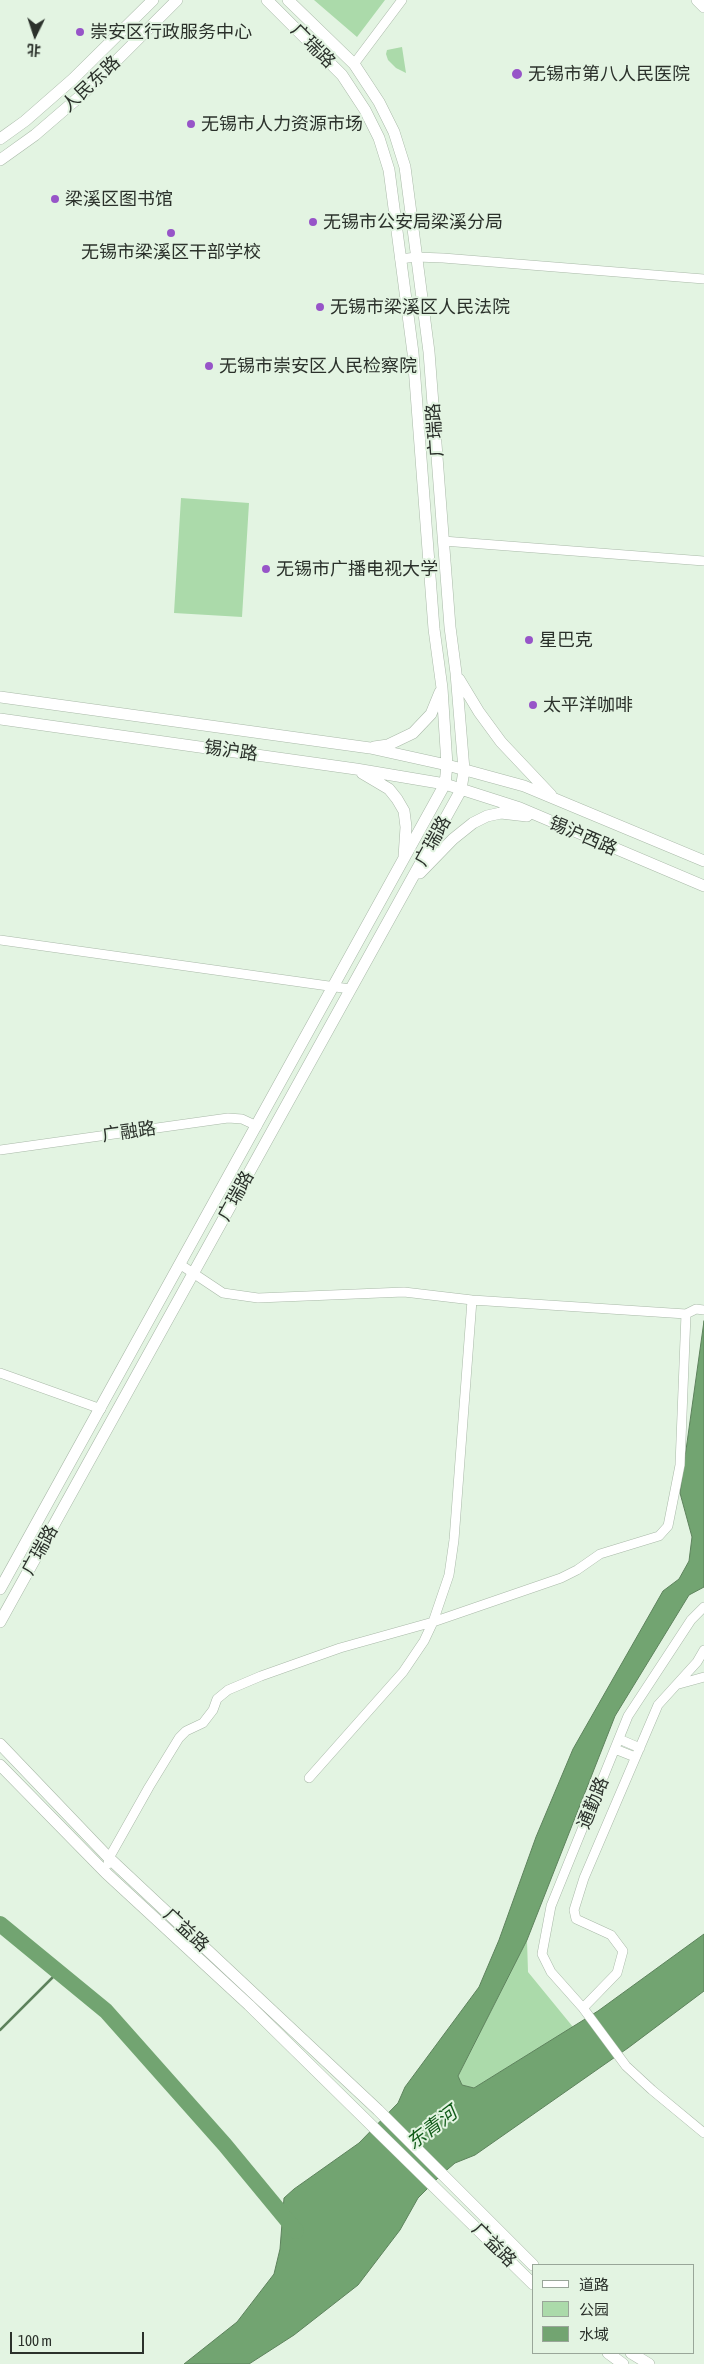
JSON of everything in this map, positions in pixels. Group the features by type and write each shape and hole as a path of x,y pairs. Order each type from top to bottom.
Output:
{"main road":[{"name":"人民东路","path":"0,139 25,121 74,80 153,0"},
{"name":"人民东路","path":"0,160 35,135 85,92 177,0"},
{"name":"广瑞路","path":"0,1589 181,1265 445,784 447,765 442,688 434,629 413,353 389,170 379,138 365,110 342,75 267,0"},
{"name":"广瑞路","path":"0,1622 461,790 464,770 450,627 429,352 405,167 394,132 379,102 354,64 288,0"},
{"path":"301,0 322,33"},
{"path":"697,0 704,7"},
{"path":"456,673 479,712 501,742 556,800"},
{"path":"370,748 388,745 413,733 431,714 442,688"},
{"name":"锡沪路","path":"0,697 370,748 447,765 524,786 704,861"},
{"name":"锡沪路","path":"0,719 356,769 445,784 461,790"},
{"path":"356,769 377,781 398,798 404,811 406,827 403,861"},
{"name":"锡沪西路","path":"461,790 539,816 704,886"},
{"path":"408,885 453,839 473,823 487,816 501,813 539,816"},
{"name":"广益路","path":"0,1744 109,1858 378,2110 532,2264"},
{"name":"广益路","path":"0,1766 106,1873 249,2005 532,2283"},
{"path":"609,2354 623,2364"},
{"path":"633,2354 648,2364"}],"street":[{"path":"354,64 402,0"},
{"path":"400,259 416,257 704,279"},
{"path":"443,541 704,561"},
{"path":"0,940 350,989"},
{"name":"广融路","path":"0,1150 228,1118 242,1119 256,1126"},
{"path":"181,1265 223,1293 258,1298 404,1292 472,1300 686,1314 700,1309"},
{"path":"309,1778 403,1672 424,1641 433,1622 449,1575 454,1540 472,1300"},
{"path":"106,1873 109,1858 179,1738 186,1731 203,1724 218,1699 228,1690 340,1648 433,1622 560,1578 577,1570 600,1554 659,1536 668,1526 680,1465 686,1314"},
{"path":"0,1374 101,1409"},
{"name":"通勤路","path":"704,1607 691,1620 628,1716 552,1906 544,1934 542,1954 551,1972 583,2008 626,2066 704,2133"},
{"path":"583,2008 617,1973 622,1951 612,1935 576,1919 574,1910 584,1878 658,1705 679,1684 704,1650"},
{"path":"679,1684 704,1677"},
{"path":"619,1739 640,1748"},
{"path":"615,1749 636,1757"}],"green space":[{"path":"314,0 385,0 357,37"},
{"path":"402,47 406,73 396,68 388,60 386,54 387,50"},
{"path":"181,498 249,503 242,617 174,613"},
{"path":"527,1940 528,1972 573,2027 474,2088 462,2085 458,2076"}],"water":[{"name":"东青河","path":"704,1321 704,1587 689,1595 615,1716 527,1940 458,2076 462,2085 474,2088 598,2011 704,1934 704,1991 628,2048 475,2155 455,2163 418,2198 400,2230 358,2285 294,2335 249,2364 184,2364 237,2322 274,2274 280,2249 284,2198 359,2143 398,2103 405,2087 479,1987 499,1940 536,1837 573,1749 663,1591 679,1579 689,1561 692,1537 680,1493"}],"waterway":[{"path":"0,1924 106,2011 225,2145 296,2231"},
{"path":"0,2030 58,1972"}],"place":[{"name":"崇安区行政服务中心","path":"80,32"},
{"name":"无锡市第八人民医院","path":"517,74"},
{"name":"无锡市人力资源市场","path":"191,124"},
{"name":"梁溪区图书馆","path":"55,199"},
{"name":"无锡市公安局梁溪分局","path":"313,222"},
{"name":"无锡市梁溪区干部学校","path":"171,233"},
{"name":"无锡市梁溪区人民法院","path":"320,307"},
{"name":"无锡市崇安区人民检察院","path":"209,366"},
{"name":"无锡市广播电视大学","path":"266,569"},
{"name":"星巴克","path":"529,640"},
{"name":"太平洋咖啡","path":"533,705"}]}
